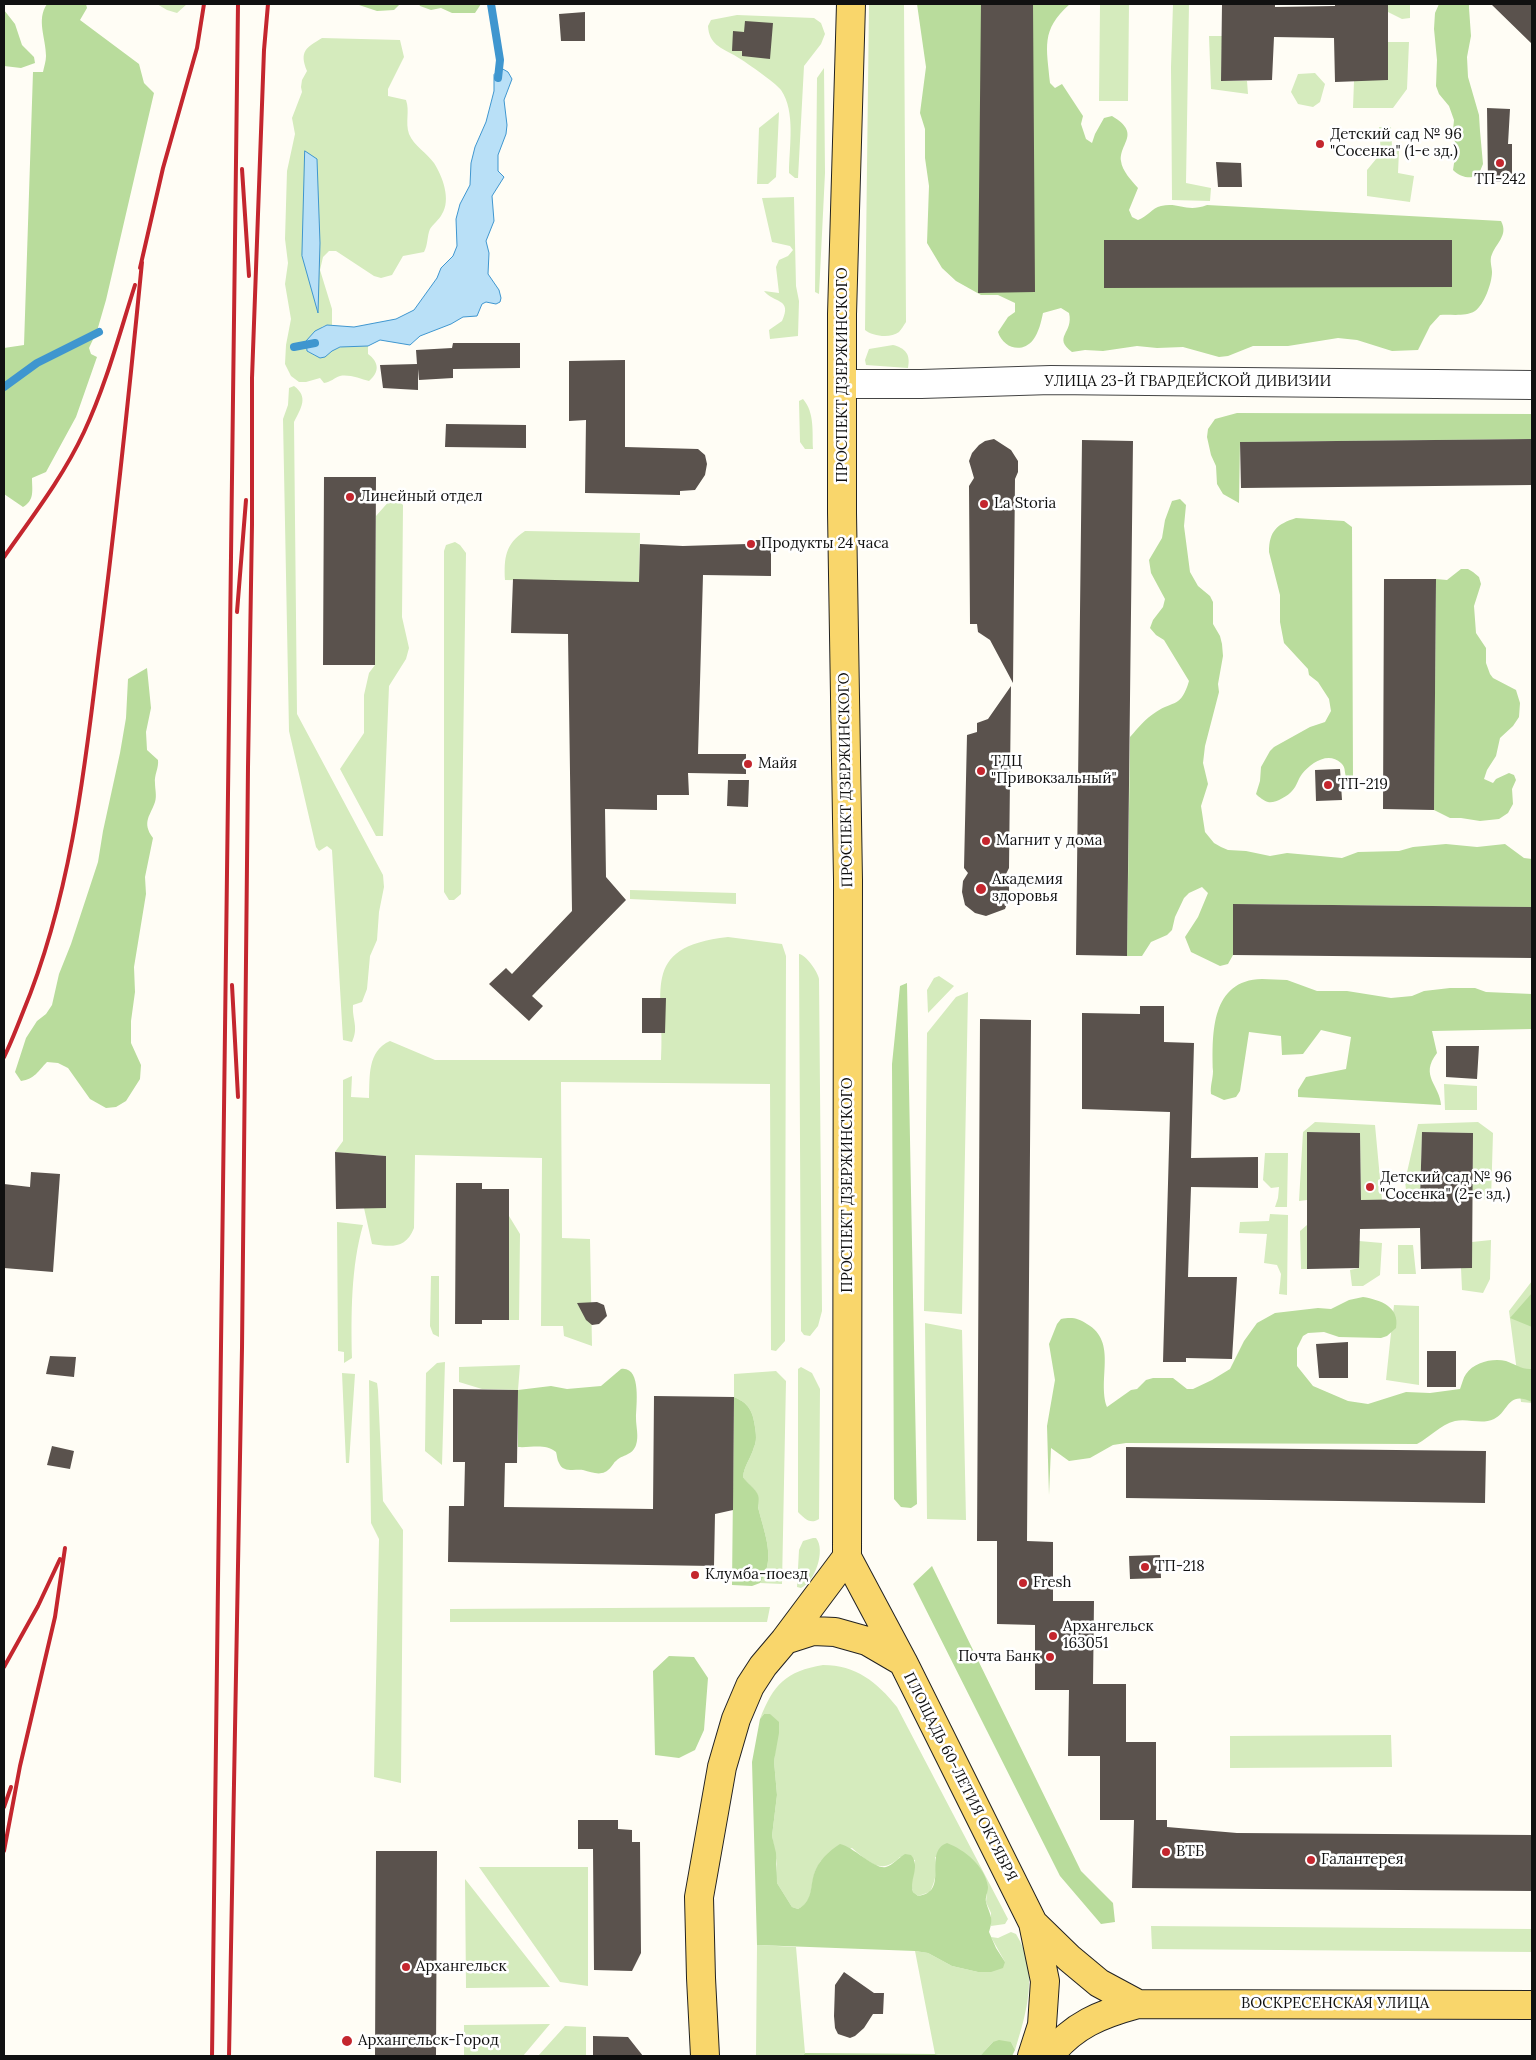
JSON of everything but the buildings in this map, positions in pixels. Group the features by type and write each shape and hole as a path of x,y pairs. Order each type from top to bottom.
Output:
{"main road":[{"name":"ПРОСПЕКТ ДЗЕРЖИНСКОГО","path":"847,1557 848,880 842,513 842,314 851,4"},
{"path":"705,2056 699,1897 722,1767 736,1719 750,1686 763,1666 785,1640 847,1557 903,1662"},
{"name":"ПЛОЩАДЬ 60-ЛЕТИЯ ОКТЯБРЯ","path":"785,1640 813,1632 835,1632 867,1641 903,1662 1033,1922 1046,1981 1042,2025 1032,2056"},
{"name":"ВОСКРЕСЕНСКАЯ УЛИЦА","path":"1033,1922 1069,1958 1099,1983 1138,2004"},
{"name":"ВОСКРЕСЕНСКАЯ УЛИЦА","path":"1049,2056 1080,2026 1106,2013 1138,2004 1532,2005"}],"street":[{"name":"УЛИЦА 23-Й ГВАРДЕЙСКОЙ ДИВИЗИИ","path":"843,384 1061,380 1532,385"}],"green space":[{"path":"47,4 86,4 87,8 80,20 139,64 144,83 154,93 106,300 97,331 89,348 91,354 97,357 76,417 46,472 32,478 31,498 23,507 4,494 4,348 24,345 33,72 43,72 46,49 42,29 42,16"},
{"path":"157,4 187,4 177,13"},
{"path":"343,4 400,4 394,10 377,11 359,5"},
{"path":"419,4 481,4 475,13 452,13 441,8 431,10"},
{"path":"869,4 904,4 906,322 899,332 886,336 876,335 865,330"},
{"path":"917,4 1070,4 1060,13 1050,31 1047,49 1050,83 1055,88 1062,84 1083,116 1081,124 1086,139 1092,143 1104,118 1112,116 1126,128 1128,133 1121,161 1125,172 1138,188 1129,210 1132,217 1138,220 1161,206 1173,205 1194,208 1207,205 1501,221 1503,231 1491,257 1492,277 1484,299 1478,308 1471,313 1440,315 1430,326 1418,350 1392,351 1357,340 1338,338 1288,346 1253,346 1228,356 1219,357 1183,347 1157,348 1137,346 1103,351 1085,350 1072,352 1066,347 1064,342 1070,320 1069,313 1061,308 1043,313 1037,334 1029,344 1018,348 1008,345 1000,338 998,332 1008,317 1015,312 1015,303 998,295 981,295 956,281 942,268 927,243 929,186 925,158 925,129 920,113 926,67"},
{"path":"1100,4 1129,4 1128,101 1099,101"},
{"path":"1173,4 1189,4 1186,183 1211,188 1210,201 1172,200 1171,67"},
{"path":"1388,4 1410,4 1410,18 1402,19 1388,12"},
{"path":"1439,4 1469,4 1471,36 1467,57 1468,77 1479,115 1483,164 1478,176 1475,177 1462,176 1453,170 1456,150 1453,130 1454,120 1449,106 1439,94 1436,86 1437,60 1434,29 1435,13"},
{"path":"4,10 15,24 22,45 34,57 35,63 21,68 4,66"},
{"path":"737,15 814,18 821,23 825,34 821,44 804,66 798,178 789,173 790,119 786,99 781,90 752,66 716,45 709,32 708,26 711,20"},
{"path":"1209,36 1222,36 1221,81 1247,81 1248,94 1211,89"},
{"path":"322,38 400,40 404,57 388,89 388,96 406,100 409,134 434,163 443,182 446,195 445,208 430,229 424,252 403,256 392,275 381,278 374,276 336,251 329,251 323,257 320,270 332,309 332,325 323,326 307,351 316,356 344,346 368,346 368,354 372,357 377,367 373,378 369,381 351,376 340,376 324,383 320,378 299,382 291,376 285,364 286,345 291,319 285,284 288,263 285,239 287,171 295,134 292,118 302,92 302,80 307,71 304,54 308,48"},
{"path":"1387,42 1409,42 1407,89 1393,108 1353,108 1354,81"},
{"path":"824,68 825,173 819,294 815,292 817,78"},
{"path":"1315,73 1325,84 1320,102 1313,107 1298,104 1291,92 1298,74"},
{"path":"779,112 776,177 768,184 757,184 759,128"},
{"path":"1379,127 1391,127 1392,147 1399,151 1398,173 1414,176 1410,202 1367,196 1367,170 1381,153"},
{"path":"794,197 796,286 799,301 798,336 770,339 769,330 782,321 785,308 784,305 764,291 779,293 776,267 779,260 788,256 793,250 790,246 772,242 762,198"},
{"path":"893,345 904,350 908,355 908,368 866,365 865,360 869,349"},
{"path":"294,386 299,390 302,399 301,407 294,422 297,714 383,875 384,887 379,912 377,940 370,956 367,989 362,1002 353,1005 355,1028 352,1042 343,1040 332,850 327,846 319,851 316,847 289,731 283,419 288,405 289,388"},
{"path":"803,399 811,416 813,449 805,449 800,442 799,401"},
{"path":"1237,413 1532,414 1532,439 1240,442 1239,503 1223,494 1217,484 1216,466 1211,455 1207,437 1208,429 1215,419"},
{"path":"391,499 397,499 403,505 402,617 409,648 406,659 389,686 383,836 376,836 340,769 364,733 364,695 369,673 375,665 376,516"},
{"path":"1180,499 1186,505 1184,526 1190,572 1198,586 1210,596 1213,602 1213,624 1222,644 1223,656 1218,684 1219,692 1205,746 1203,763 1208,784 1201,806 1205,832 1214,843 1228,850 1246,851 1270,856 1287,853 1342,858 1358,852 1399,851 1413,847 1446,844 1477,847 1505,844 1524,858 1532,859 1532,907 1234,904 1233,955 1228,964 1220,966 1191,952 1185,937 1198,917 1208,893 1202,887 1189,893 1184,898 1175,917 1172,930 1167,935 1151,942 1142,956 1127,956 1130,737 1152,715 1180,700 1189,681 1164,640 1150,628 1153,620 1163,607 1165,599 1151,573 1149,560 1162,538 1165,520 1172,501"},
{"path":"1296,518 1344,521 1352,527 1353,781 1348,780 1341,763 1331,758 1325,758 1306,770 1290,793 1274,802 1268,802 1256,794 1260,781 1261,767 1270,751 1310,727 1325,722 1331,711 1329,699 1318,682 1309,675 1308,669 1284,643 1280,622 1280,595 1269,552 1269,545 1275,529"},
{"path":"525,531 640,533 639,582 505,580 507,552 513,541"},
{"path":"455,542 466,553 461,894 454,900 449,900 444,892 444,551 446,545"},
{"path":"1461,569 1468,569 1473,572 1479,577 1481,584 1474,606 1476,633 1486,648 1486,663 1490,674 1493,678 1516,690 1520,703 1519,717 1513,726 1500,738 1496,756 1487,770 1484,779 1493,783 1496,779 1509,773 1514,775 1516,780 1512,789 1513,804 1508,813 1499,819 1480,821 1450,818 1434,810 1436,579 1447,580"},
{"path":"147,668 151,708 146,732 147,750 158,760 158,763 155,780 156,800 147,823 153,838 145,877 146,894 134,967 135,992 131,1021 131,1043 141,1065 140,1079 126,1101 116,1107 106,1108 90,1099 68,1068 58,1063 47,1062 39,1071 26,1080 21,1081 15,1072 26,1038 37,1021 46,1014 52,1005 59,974 98,862 126,718 128,679"},
{"path":"630,890 736,893 736,904 630,899"},
{"path":"728,937 782,944 786,956 785,1341 776,1351 771,1350 770,1084 561,1082 562,1238 590,1239 592,1346 564,1336 563,1326 541,1326 542,1158 415,1155 414,1228 411,1235 407,1240 397,1245 372,1244 364,1208 386,1208 386,1156 335,1152 343,1141 343,1080 352,1076 351,1097 369,1098 371,1065 377,1051 383,1045 390,1041 435,1060 661,1060 660,994 662,977 668,963 680,951 699,942"},
{"path":"799,954 805,957 811,964 819,979 822,1311 818,1326 810,1336 804,1335 801,1331"},
{"path":"939,976 954,986 928,1013 927,990 934,978"},
{"path":"1262,979 1287,980 1317,991 1347,991 1391,998 1412,996 1424,991 1450,988 1475,988 1486,992 1532,994 1532,1029 1432,1031 1437,1053 1432,1061 1430,1074 1441,1105 1298,1097 1298,1090 1306,1077 1346,1069 1351,1037 1321,1030 1303,1054 1282,1055 1281,1036 1249,1032 1240,1091 1236,1097 1224,1100 1211,1094 1213,1041 1218,1011 1224,999 1233,988 1245,982"},
{"path":"907,983 917,1504 911,1508 901,1507 894,1499 892,1064 900,986"},
{"path":"968,992 962,1314 924,1311 927,1033 956,997"},
{"path":"1444,1084 1477,1086 1477,1110 1445,1110"},
{"path":"1315,1122 1375,1125 1382,1200 1361,1200 1360,1133 1308,1132 1307,1200 1299,1201 1303,1132"},
{"path":"1478,1122 1493,1133 1491,1200 1472,1198 1473,1133 1422,1132 1420,1199 1407,1199 1405,1181 1418,1124"},
{"path":"1265,1153 1288,1153 1287,1207 1275,1207 1279,1187 1271,1188 1263,1180"},
{"path":"1270,1214 1288,1215 1287,1295 1279,1294 1281,1274 1277,1265 1264,1263 1267,1234 1239,1233 1240,1222 1269,1221"},
{"path":"509,1216 520,1234 519,1320 509,1320"},
{"path":"337,1222 363,1225 354,1274 352,1358 344,1363 344,1352 338,1351"},
{"path":"1307,1225 1307,1269 1301,1269 1300,1231"},
{"path":"1491,1240 1490,1279 1483,1293 1462,1290 1461,1268 1472,1242"},
{"path":"1359,1241 1382,1243 1380,1275 1363,1286 1352,1286 1350,1270 1359,1268"},
{"path":"1398,1245 1413,1245 1416,1274 1398,1274"},
{"path":"431,1276 439,1276 439,1337 433,1334 430,1326"},
{"path":"1532,1281 1532,1403 1521,1402 1509,1311"},
{"path":"1532,1293 1532,1327 1510,1318"},
{"path":"1363,1297 1376,1300 1388,1306 1395,1315 1396,1328 1387,1336 1381,1338 1339,1337 1324,1332 1308,1333 1303,1336 1297,1348 1297,1366 1313,1386 1348,1401 1368,1404 1406,1392 1430,1393 1460,1389 1465,1376 1474,1366 1484,1362 1501,1360 1522,1368 1532,1369 1532,1402 1524,1399 1513,1400 1499,1416 1489,1421 1455,1421 1440,1428 1417,1444 1126,1443 1113,1445 1090,1458 1069,1461 1051,1448 1049,1495 1047,1426 1055,1380 1049,1344 1061,1319 1068,1318 1084,1322 1096,1332 1102,1341 1107,1407 1131,1390 1137,1389 1146,1380 1153,1378 1173,1378 1187,1389 1193,1389 1212,1380 1230,1369 1244,1341 1257,1323 1275,1313 1318,1308 1331,1309 1349,1300"},
{"path":"1394,1305 1419,1306 1419,1385 1386,1380"},
{"path":"925,1323 962,1330 966,1520 927,1519"},
{"path":"445,1362 442,1465 425,1451 426,1373 437,1363"},
{"path":"520,1365 518,1390 482,1389 459,1382 459,1367"},
{"path":"801,1367 812,1373 820,1389 819,1519 816,1521 807,1520 798,1512 798,1369"},
{"path":"621,1369 628,1370 635,1380 637,1442 630,1453 615,1462 608,1470 598,1473 566,1469 561,1466 556,1452 552,1449 518,1447 518,1390 551,1386 567,1389 601,1386"},
{"path":"776,1371 786,1381 782,1584 760,1583 767,1565 768,1547 758,1509 757,1494 743,1477 755,1445 756,1437 753,1417 747,1405 734,1397 734,1374"},
{"path":"342,1373 355,1374 349,1463 346,1463"},
{"path":"369,1380 377,1383 378,1390 383,1501 403,1530 401,1783 374,1777 379,1539 371,1523"},
{"path":"734,1397 747,1405 754,1422 756,1442 743,1477 758,1495 758,1509 768,1547 765,1574 760,1583 752,1586 732,1585"},
{"path":"816,1538 819,1543 818,1565 815,1573 806,1585 801,1588 797,1587 799,1550 803,1541"},
{"path":"932,1566 1081,1871 1113,1903 1115,1922 1101,1924 1060,1876 913,1584"},
{"path":"770,1607 767,1622 450,1622 450,1609"},
{"path":"669,1656 694,1657 708,1678 704,1730 695,1750 679,1758 655,1755 653,1671"},
{"path":"823,1665 846,1668 865,1677 882,1690 897,1707 1008,1919 1005,1924 991,1926 991,1913 986,1902 987,1891 983,1875 976,1864 935,1857 936,1875 932,1888 930,1892 918,1896 913,1892 912,1888 915,1860 900,1857 887,1866 875,1865 852,1848 821,1861 815,1871 811,1893 807,1902 798,1909 792,1907 777,1883 776,1878 777,1864 772,1836 777,1795 774,1761 776,1744 764,1714 760,1719 770,1697 782,1681 799,1671"},
{"path":"764,1714 770,1714 779,1722 774,1761 777,1795 772,1836 776,1853 777,1883 792,1907 798,1909 803,1906 809,1898 818,1865 828,1853 840,1844 852,1849 870,1862 881,1867 889,1866 905,1854 911,1855 915,1864 912,1887 913,1892 918,1896 928,1893 933,1887 937,1855 940,1848 947,1843 967,1854 983,1872 988,1887 986,1902 991,1920 989,1932 1005,1962 1003,1968 991,1972 978,1972 952,1966 928,1953 915,1951 757,1945 752,1762 760,1719"},
{"path":"1391,1735 1392,1767 1230,1768 1230,1736"},
{"path":"479,1867 588,1867 588,1986 560,1982"},
{"path":"465,1879 550,1987 466,1988"},
{"path":"1151,1926 1532,1929 1532,1952 1152,1949"},
{"path":"1011,1932 1016,1934 1023,1948 1029,1977 1027,2006 1015,2050 1011,2042 993,2042 980,2056 945,2056 935,2054 915,1951 928,1953 952,1966 978,1972 1005,1962 991,1937 998,1938"},
{"path":"757,1945 796,1947 805,2053 802,2056 756,2056"},
{"path":"550,2024 523,2056 464,2056 464,2025"},
{"path":"565,2026 586,2027 586,2056 538,2056"},
{"path":"999,2040 1011,2042 1015,2050 1012,2056 980,2056 993,2042"},
{"path":"805,2053 935,2054 945,2056 802,2056"}],"water":[{"path":"501,68 508,72 512,79 504,100 507,125 506,134 498,155 498,171 504,177 492,196 494,221 486,241 489,253 488,274 499,290 500,302 496,304 486,302 482,304 477,316 463,317 451,324 420,336 410,345 380,340 368,346 340,347 325,357 320,358 307,351 306,341 315,331 327,325 354,327 396,319 414,310 437,278 441,268 453,256 457,246 456,219 460,204 470,185 471,163 475,147 486,122 494,91 494,75"},
{"path":"305,151 317,159 320,243 318,313 302,256"}],"waterway":[{"path":"491,4 500,60 498,78"},
{"path":"4,387 37,363 99,332"},
{"path":"294,347 315,343"}],"railway":[{"path":"140,268 163,168 197,48 204,4"},
{"path":"212,2056 238,4"},
{"path":"229,2056 242,1348 252,524 252,378 264,50 268,4"},
{"path":"242,169 249,276"},
{"path":"4,1057 39,970 52,927 63,883 80,794 110,560 142,262"},
{"path":"4,557 57,481 76,449 106,378 135,285"},
{"path":"237,612 246,500"},
{"path":"232,985 238,1097"},
{"path":"4,1851 20,1766 55,1617 65,1548"},
{"path":"4,1667 38,1606 60,1559"},
{"path":"4,1807 11,1787"}],"place":[{"name":"Детский сад № 96 \"Сосенка\" (1-е зд.)","path":"1320,144"},
{"name":"ТП-242","path":"1500,163"},
{"name":"Линейный отдел","path":"350,497"},
{"name":"La Storia","path":"984,504"},
{"name":"Продукты 24 часа","path":"751,544"},
{"name":"Майя","path":"748,764"},
{"name":"ТДЦ \"Привокзальный\"","path":"981,771"},
{"name":"ТП-219","path":"1328,785"},
{"name":"Магнит у дома","path":"986,841"},
{"name":"Академия здоровья","path":"981,889"},
{"name":"Детский сад № 96 \"Сосенка\" (2-е зд.)","path":"1370,1187"},
{"name":"ТП-218","path":"1145,1567"},
{"name":"Клумба-поезд","path":"695,1575"},
{"name":"Fresh","path":"1023,1583"},
{"name":"Архангельск 163051","path":"1053,1636"},
{"name":"Почта Банк","path":"1050,1657"},
{"name":"ВТБ","path":"1166,1852"},
{"name":"Галантерея","path":"1311,1860"},
{"name":"Архангельск","path":"406,1967"},
{"name":"Архангельск-Город","path":"347,2041"}]}
